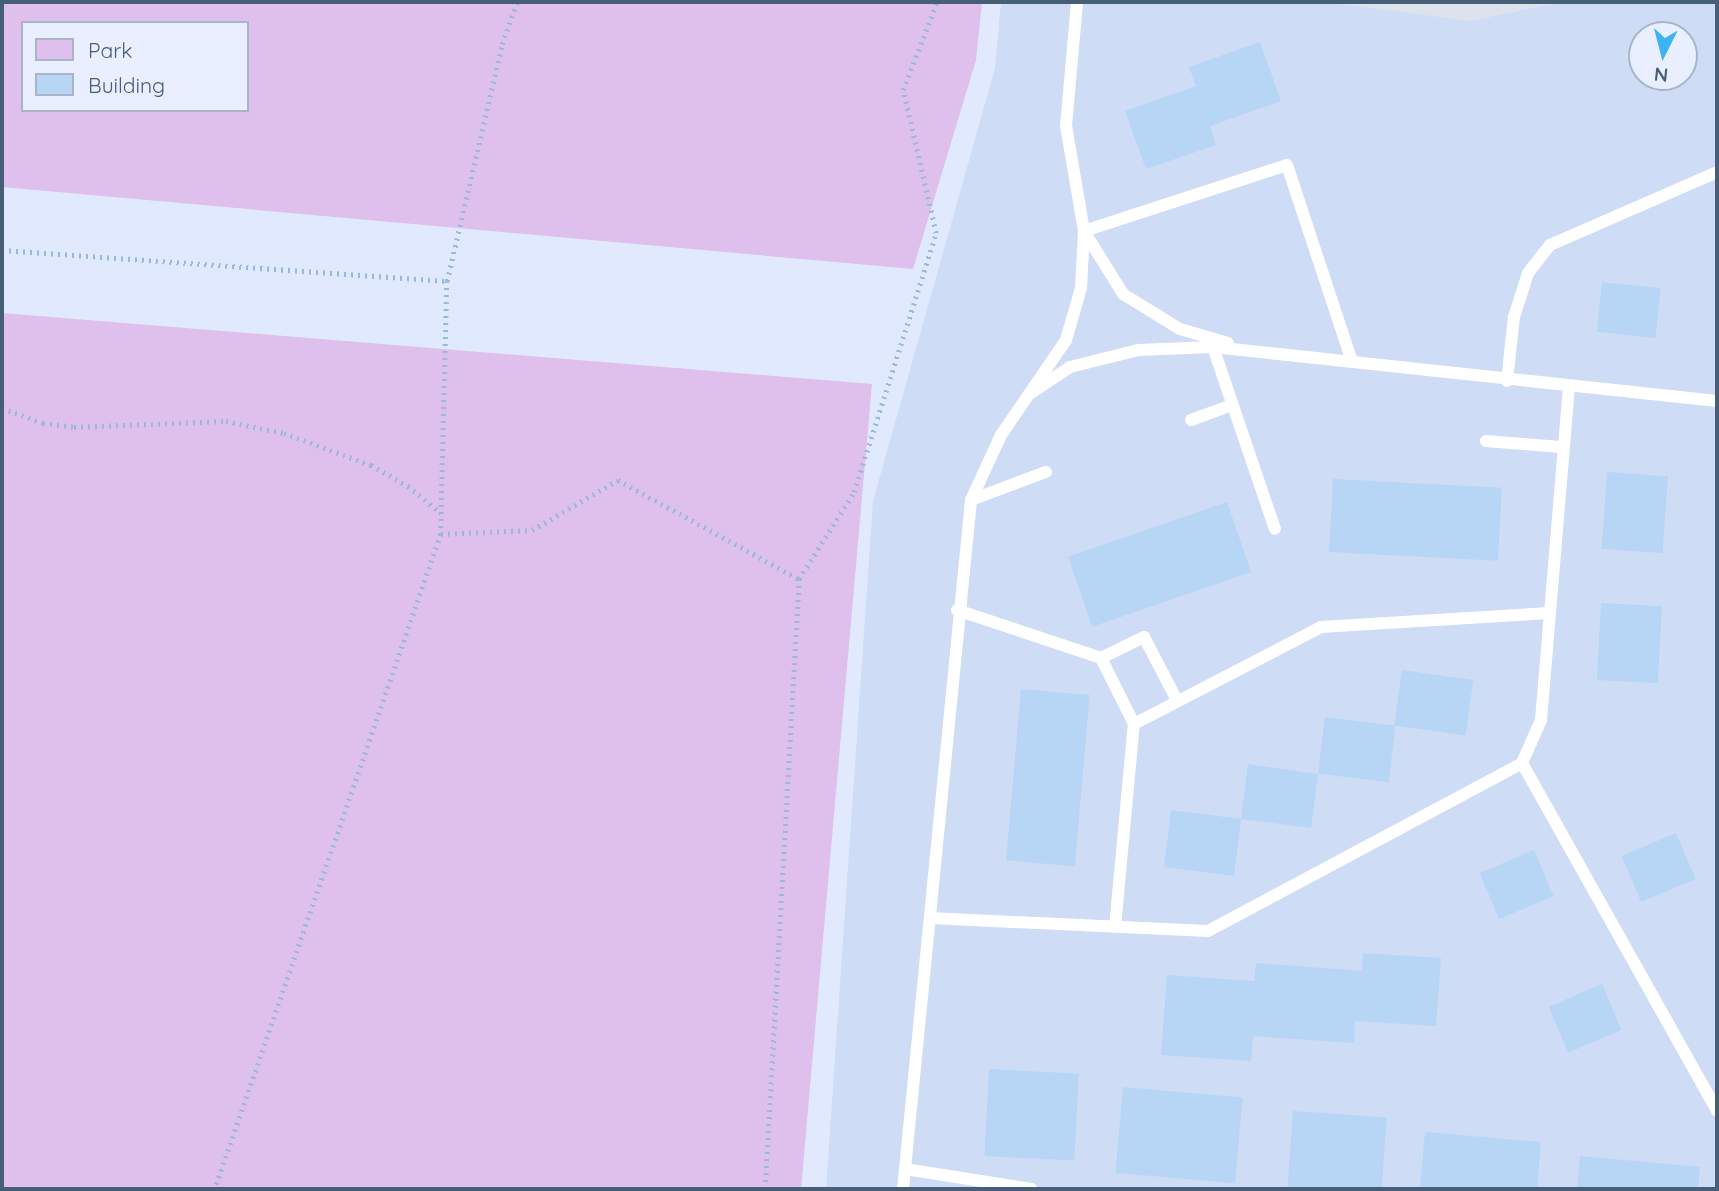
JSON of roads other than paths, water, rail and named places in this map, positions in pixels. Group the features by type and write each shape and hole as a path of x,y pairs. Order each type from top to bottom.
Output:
{"lane":[{"path":"903,1189 957,610 971,500 1001,435 1066,340 1082,288 1084,230 1066,126 1077,2"},
{"path":"1084,230 1287,165 1352,361"},
{"path":"1507,381 1514,317 1524,284 1550,245 1717,172"},
{"path":"1084,230 1123,294 1180,329 1247,349"},
{"path":"1025,397 1070,367 1138,350 1213,347 1569,388 1717,401"},
{"path":"1213,347 1275,529"},
{"path":"930,918 1208,931 1522,763 1541,720 1561,447 1569,388"},
{"path":"1191,420 1232,405"},
{"path":"1486,441 1561,447"},
{"path":"971,500 1046,472"},
{"path":"957,610 1101,658 1144,637 1177,700"},
{"path":"1134,724 1321,627 1549,614"},
{"path":"1101,658 1134,724 1115,927"},
{"path":"1522,763 1717,1111"},
{"path":"905,1169 1031,1189"}]}
